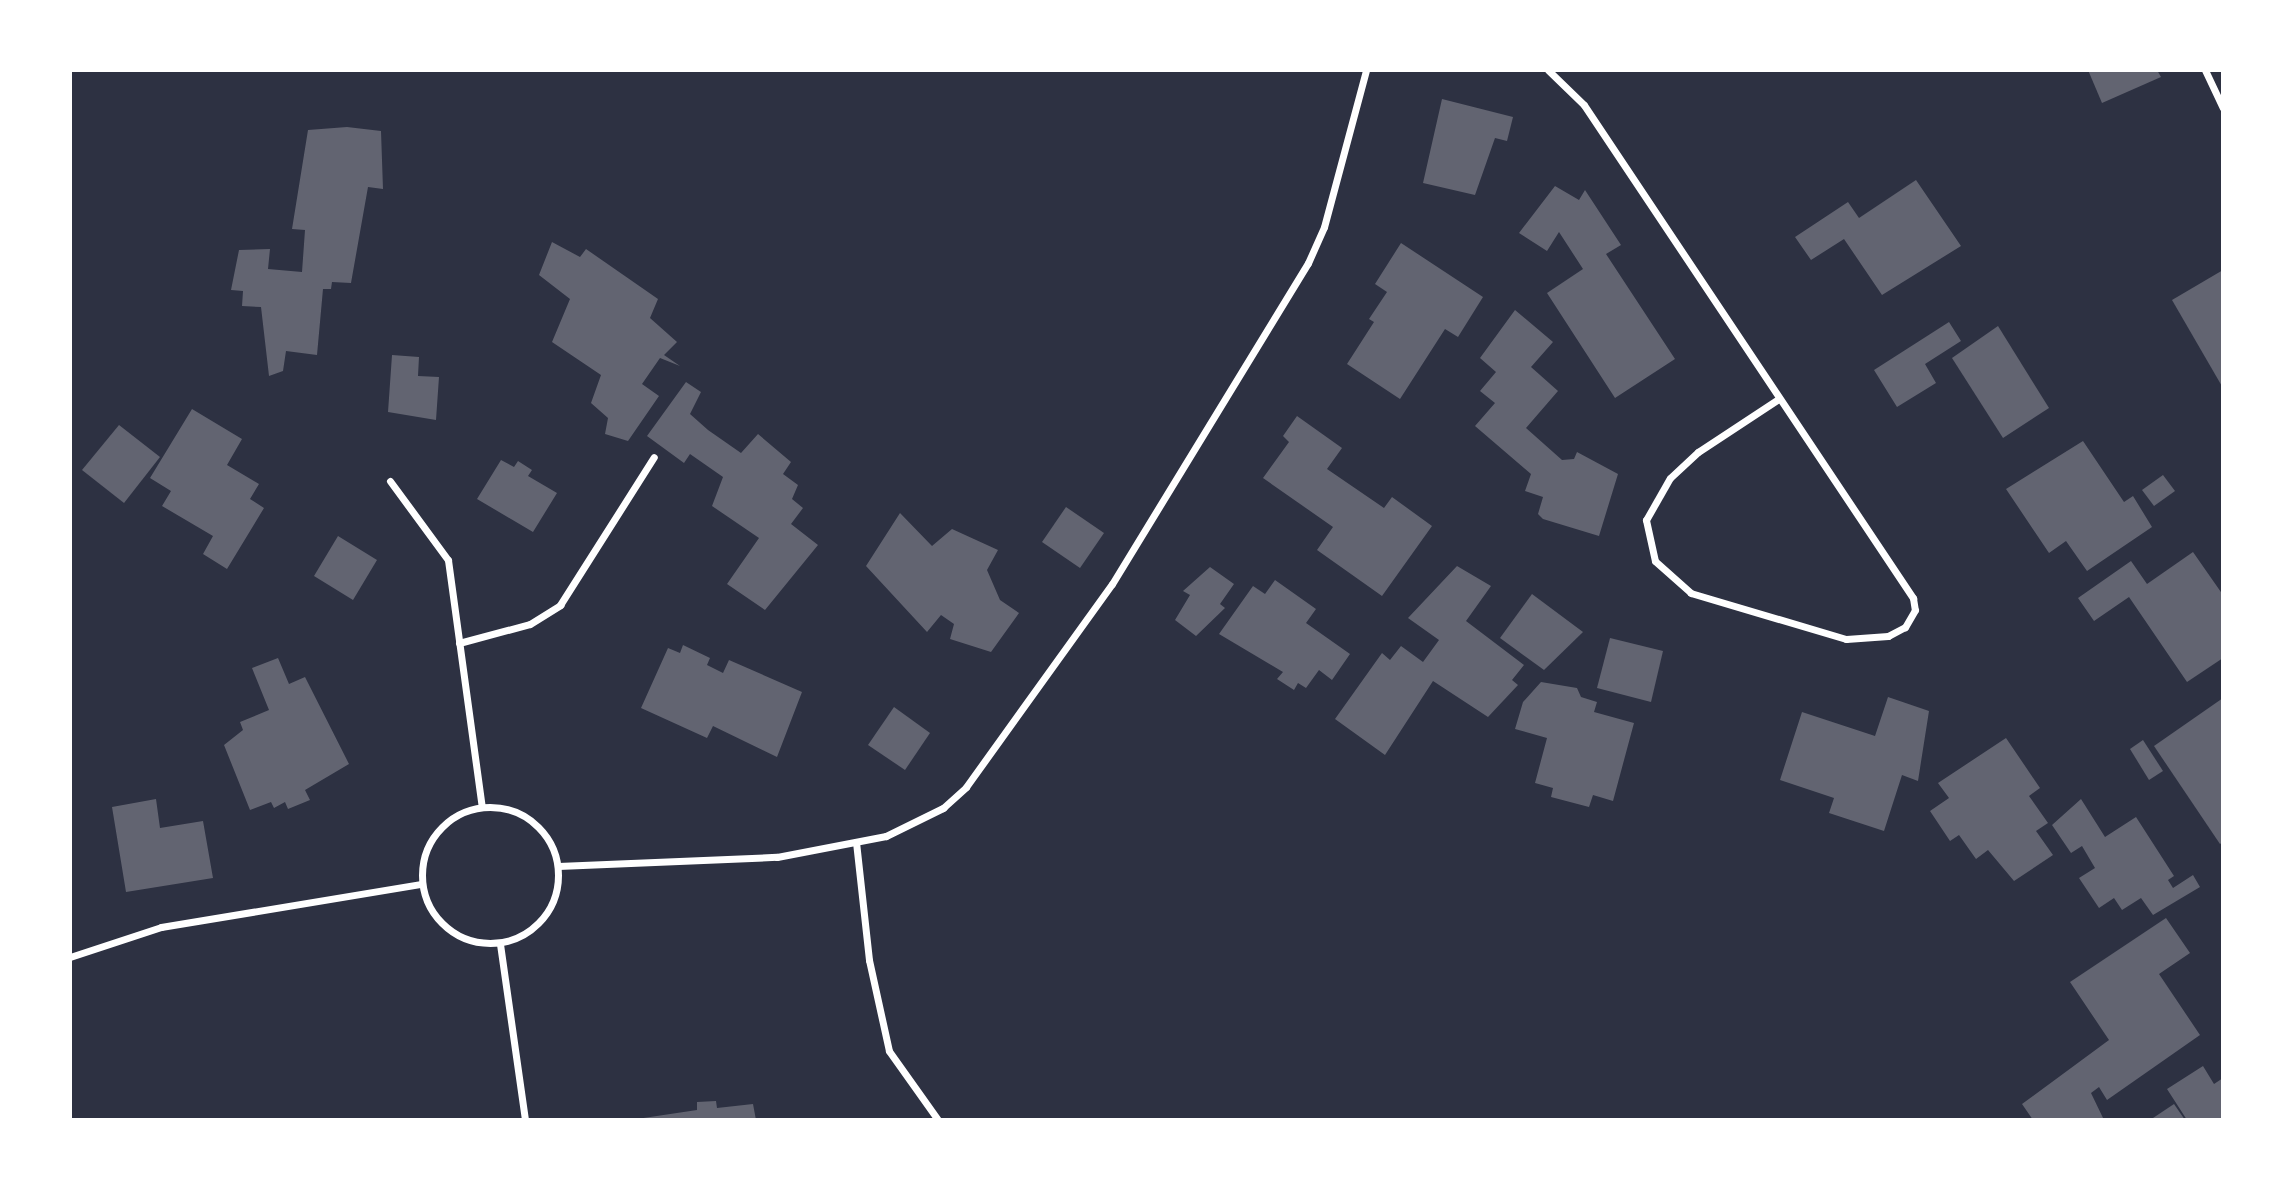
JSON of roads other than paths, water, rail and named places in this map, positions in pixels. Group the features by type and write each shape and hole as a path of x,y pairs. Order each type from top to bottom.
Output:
{"street":[{"path":"558,866 777,857 856,842 919,822 966,786 1112,584 1317,245 1366,70"},
{"path":"1548,70 1584,105 1777,400 1913,598 1916,610 1888,636 1846,639 1691,593 1670,579 1651,553 1646,520 1670,478 1698,452 1777,400"},
{"path":"2205,70 2223,108"},
{"path":"459,643 530,624 560,605 654,457"},
{"path":"390,481 448,560 482,807"},
{"path":"482,807 528,818 549,839 558,866 556,895 542,920 500,944 474,943 450,932 432,913 421,884 423,855 436,831 482,807"},
{"path":"856,842 869,960 889,1051 938,1120"},
{"path":"70,957 161,928 421,884"},
{"path":"500,944 525,1120"}]}
